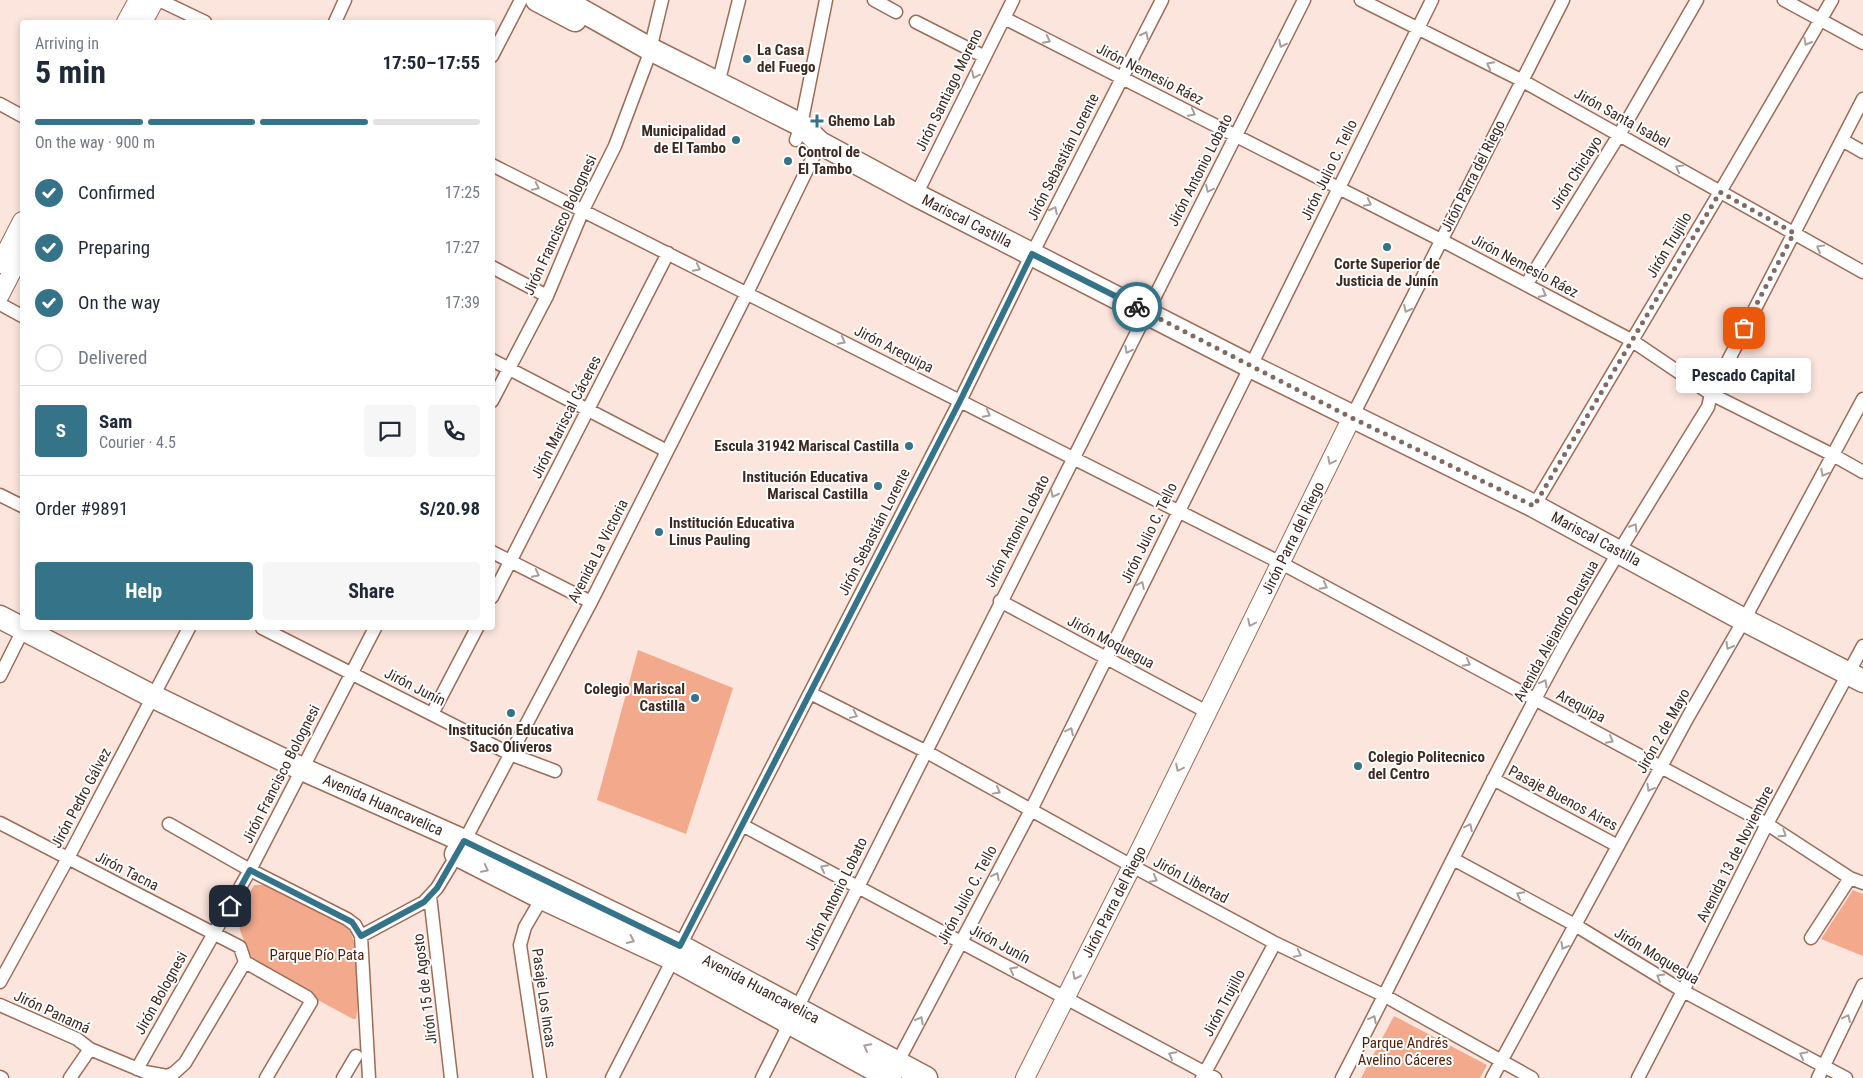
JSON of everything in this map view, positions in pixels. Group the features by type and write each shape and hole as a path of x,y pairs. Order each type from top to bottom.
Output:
{"highway":[{"name":"Mariscal Castilla","path":"537,0 718,84 799,133"},
{"name":"Mariscal Castilla","path":"563,0 718,94 820,143 1352,418 1534,506 1744,620 1856,677"},
{"name":"Avenida Huancavelica","path":"0,617 16,633 149,701 300,775 460,848 677,953 793,1016 892,1074 926,1078"},
{"name":"Avenida Huancavelica","path":"460,848 542,898 677,953"}],"street":[{"path":"127,20 138,0"},
{"path":"144,20 154,0"},
{"path":"159,0 201,20"},
{"path":"336,20 346,0"},
{"path":"495,50 521,0"},
{"name":"Jirón Francisco Bolognesi","path":"495,395 547,296 614,146 649,53 662,0"},
{"path":"718,84 739,0"},
{"path":"799,133 826,0"},
{"path":"874,0 896,12"},
{"name":"Jirón Santiago Moreno","path":"916,194 983,56 1013,0"},
{"name":"Jirón Sebastián Lorente","path":"612,1078 960,401 1032,254 1162,0"},
{"name":"Jirón Antonio Lobato","path":"762,1078 1000,601 1304,0"},
{"name":"Jirón Santa Isabel","path":"1361,0 1521,80 1863,272"},
{"name":"Jirón Julio C. Tello","path":"892,1074 1031,810 1432,0"},
{"name":"Jirón Parra del Riego","path":"1025,1078 1132,866 1352,418 1563,0"},
{"name":"Jirón Chiclayo","path":"1526,285 1618,135 1696,0"},
{"path":"1784,0 1863,43"},
{"name":"Jirón Trujillo","path":"1534,506 1832,0"},
{"name":"Jirón Nemesio Ráez","path":"1004,18 1441,240 1631,340 1711,394 1863,472"},
{"path":"916,22 983,56"},
{"name":"Avenida Alejandro Deustua","path":"1342,1078 1385,996 1493,778 1535,700 1619,551 1708,407 1711,394 1863,99"},
{"path":"0,104 20,115"},
{"path":"1842,140 1863,152"},
{"name":"Avenida La Victoria","path":"361,936 424,902 430,896 460,848 591,602 747,293 820,143"},
{"name":"Jirón Arequipa","path":"495,166 1281,563"},
{"path":"0,264 20,225"},
{"name":"Jirón Mariscal Cáceres","path":"495,590 668,253"},
{"path":"0,295 20,256"},
{"path":"495,269 547,296"},
{"path":"0,304 20,315"},
{"path":"495,362 667,451"},
{"name":"Jirón 2 de Mayo","path":"1492,1078 1661,767 1744,620 1863,399"},
{"path":"0,495 20,505"},
{"path":"495,554 591,602"},
{"name":"Arequipa","path":"1281,563 1767,824 1850,878 1863,883"},
{"name":"Jirón Moquegua","path":"1000,601 1207,712"},
{"name":"Jirón Pedro Gálvez","path":"0,982 68,858 187,630"},
{"name":"Jirón Francisco Bolognesi","path":"213,933 250,870 374,630"},
{"path":"432,714 476,630"},
{"name":"Jirón Junín","path":"281,632 352,673 510,754 555,771"},
{"path":"0,676 16,633"},
{"name":"Avenida 13 de Noviembre","path":"1638,1078 1767,824 1856,677 1863,646"},
{"name":"Jirón Libertad","path":"810,693 926,751 1132,866 1275,943 1385,996 1532,1078"},
{"name":"Pasaje Buenos Aires","path":"1493,778 1618,846"},
{"name":"Jirón Tacna","path":"0,823 240,947 244,962"},
{"path":"169,824 250,870 352,922 361,936 369,1078"},
{"name":"Jirón Junín","path":"742,825 1207,1076"},
{"name":"Jirón Moquegua","path":"1453,859 1575,925 1683,991 1846,1078"},
{"path":"1812,938 1850,878"},
{"name":"Jirón 15 de Agosto","path":"430,896 451,1078"},
{"name":"Pasaje Los Incas","path":"540,1078 520,945 525,927 542,898"},
{"name":"Jirón Bolognesi","path":"137,1069 213,933"},
{"name":"Jirón Trujillo","path":"1207,1076 1275,943"},
{"path":"244,962 311,1002 266,1078"},
{"name":"Jirón Panamá","path":"0,1005 77,1039 90,1048 137,1069 155,1075 167,1076 185,1063 244,962"},
{"path":"1818,1078 1863,985"},
{"path":"70,1078 90,1048"},
{"path":"344,1078 356,1056"}],"green space":[{"path":"638,650 733,688 686,834 597,800"},
{"name":"Parque Pío Pata","path":"254,885 264,885 272,888 348,928 355,946 357,959 358,999 356,1019 253,965 239,923 240,911"},
{"path":"1853,890 1863,894 1863,956 1821,939"},
{"name":"Parque Andrés Avelino Cáceres","path":"1394,1016 1487,1065 1480,1078 1361,1078"}],"way so far":[{"path":"1137,307 1352,418 1534,506 1720,192 1794,233 1744,328"}],"place":[{"name":"La Casa del Fuego","path":"747,59"},
{"name":"Ghemo Lab","path":"817,121"},
{"name":"Municipalidad de El Tambo","path":"736,140"},
{"name":"Control de El Tambo","path":"788,161"},
{"name":"Corte Superior de Justicia de Junín","path":"1387,247"},
{"name":"Pescado Capital","path":"1744,328"},
{"name":"Escula 31942 Mariscal Castilla","path":"909,446"},
{"name":"Institución Educativa Mariscal Castilla","path":"878,486"},
{"name":"Institución Educativa Linus Pauling","path":"659,532"},
{"name":"Colegio Mariscal Castilla","path":"695,698"},
{"name":"Institución Educativa Saco Oliveros","path":"511,713"},
{"name":"Colegio Politecnico del Centro","path":"1358,766"}],"route":[{"path":"230,906 250,870 352,922 361,936 424,902 437,888 464,841 680,946 960,401 1032,254 1137,307"}]}
